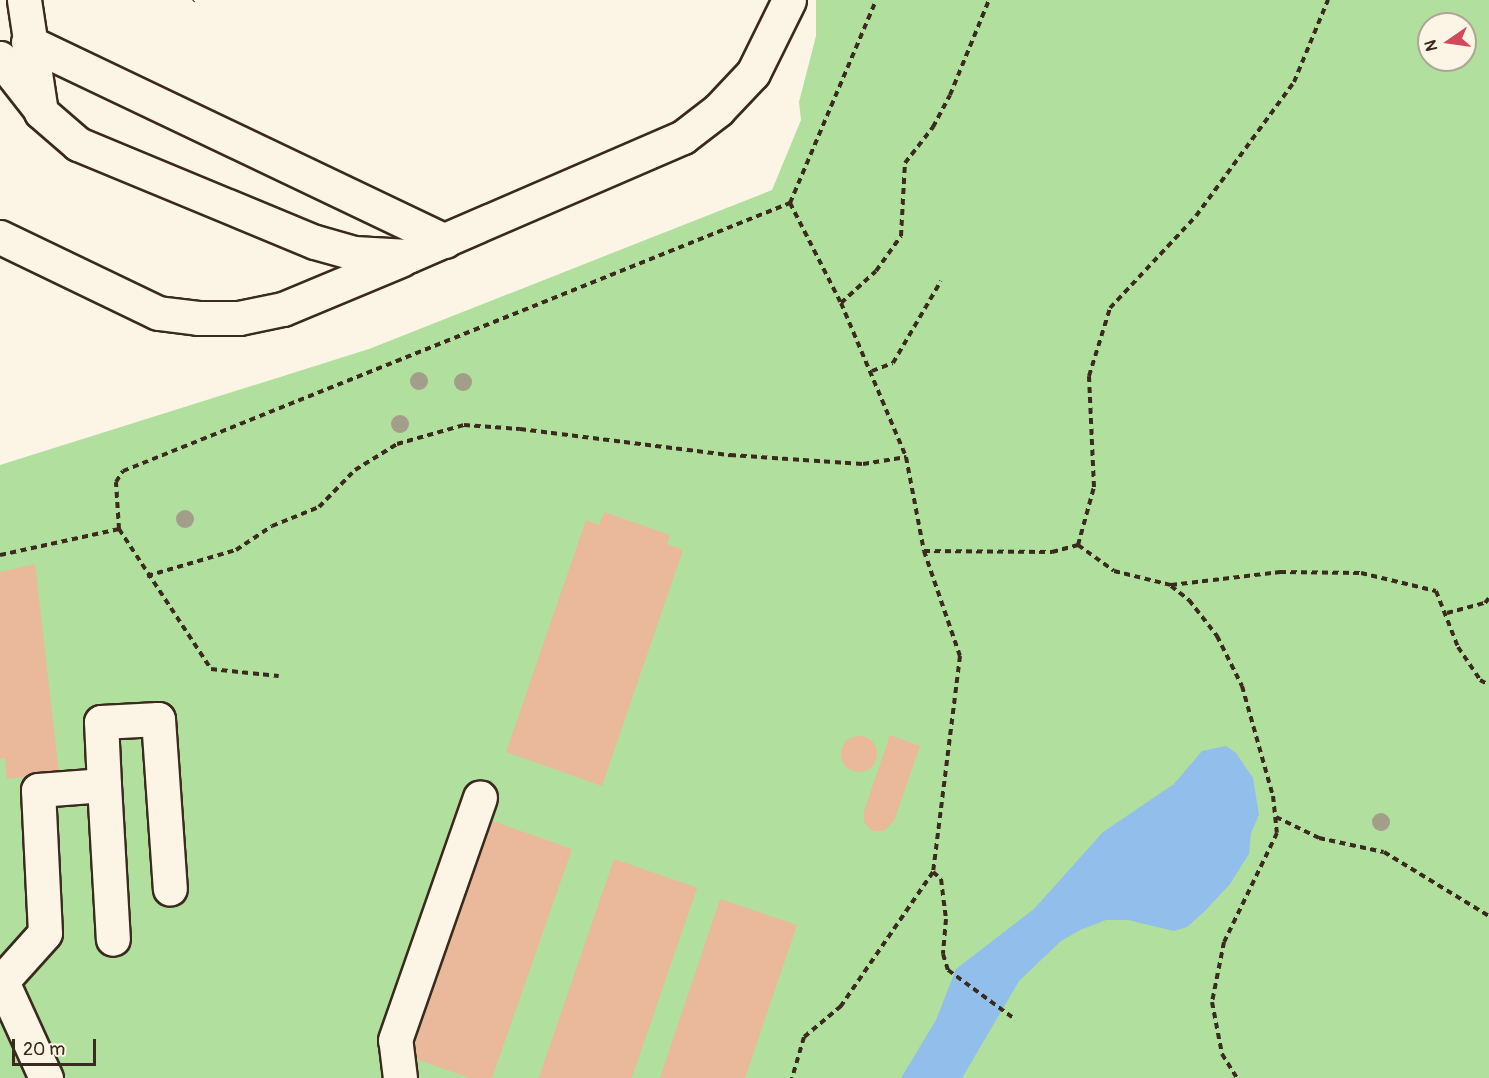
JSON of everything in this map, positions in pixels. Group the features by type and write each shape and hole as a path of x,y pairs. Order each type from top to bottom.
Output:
{"street":[{"path":"24,0 28,42 42,112"},
{"path":"0,237 158,313 198,318 238,318 283,309 683,137 718,110 753,73 789,0"},
{"path":"28,42 445,241"},
{"path":"0,58 42,112 78,144 315,242 354,253 408,256"},
{"path":"113,939 102,722 158,719 170,889"},
{"path":"46,1078 1,979 45,933 38,790 104,785"},
{"path":"400,1078 394,1040 480,797"}],"path":[{"path":"279,676 211,669 147,576 119,530 116,482 123,471 790,203 876,0"},
{"path":"841,303 876,270 901,236 905,163 933,127 950,95 989,0"},
{"path":"1078,545 1094,487 1089,376 1110,308 1196,216 1294,82 1328,0"},
{"path":"790,203 872,370 906,457 924,551 960,656 933,872 842,1006 804,1037 792,1078"},
{"path":"872,370 893,363 941,281"},
{"path":"147,576 237,550 272,526 319,507 355,470 397,444 464,425 520,429 730,455 863,464 906,457"},
{"path":"0,555 119,530"},
{"path":"924,551 1052,552 1078,545"},
{"path":"1078,545 1114,571 1171,585 1280,572 1361,573 1436,591 1447,613 1458,647 1480,680 1489,685"},
{"path":"1171,585 1189,600 1217,636 1242,686 1264,753 1275,817 1277,833 1224,942 1212,1002 1222,1054 1237,1078"},
{"path":"1447,613 1485,603 1489,598"},
{"path":"1275,817 1319,838 1384,852 1489,916"},
{"path":"933,872 941,879 946,920 943,954 948,970 1016,1020"}],"green space":[{"path":"816,0 1489,0 1489,1078 0,1078 0,465 369,349 772,190 801,120 799,102 816,36"}],"water":[{"path":"1226,746 1236,753 1253,778 1259,815 1251,833 1249,854 1230,884 1204,912 1187,927 1174,931 1128,920 1106,920 1080,930 1061,941 1019,981 962,1078 901,1078 936,1020 956,969 1034,909 1103,832 1174,784 1202,751"}],"building":[{"path":"604,512 670,535 667,544 683,550 602,786 506,752 586,520 599,525"},
{"path":"35,564 59,773 7,779 5,758 0,759 0,572"},
{"path":"890,735 920,746 894,821 884,831 872,831 864,822 864,811"},
{"path":"859,736 872,741 877,754 872,767 859,772 846,767 841,754 846,741"},
{"path":"492,821 572,849 492,1078 470,1078 410,1057"},
{"path":"614,859 697,888 632,1078 539,1078"},
{"path":"720,899 797,925 745,1078 660,1078"}]}
